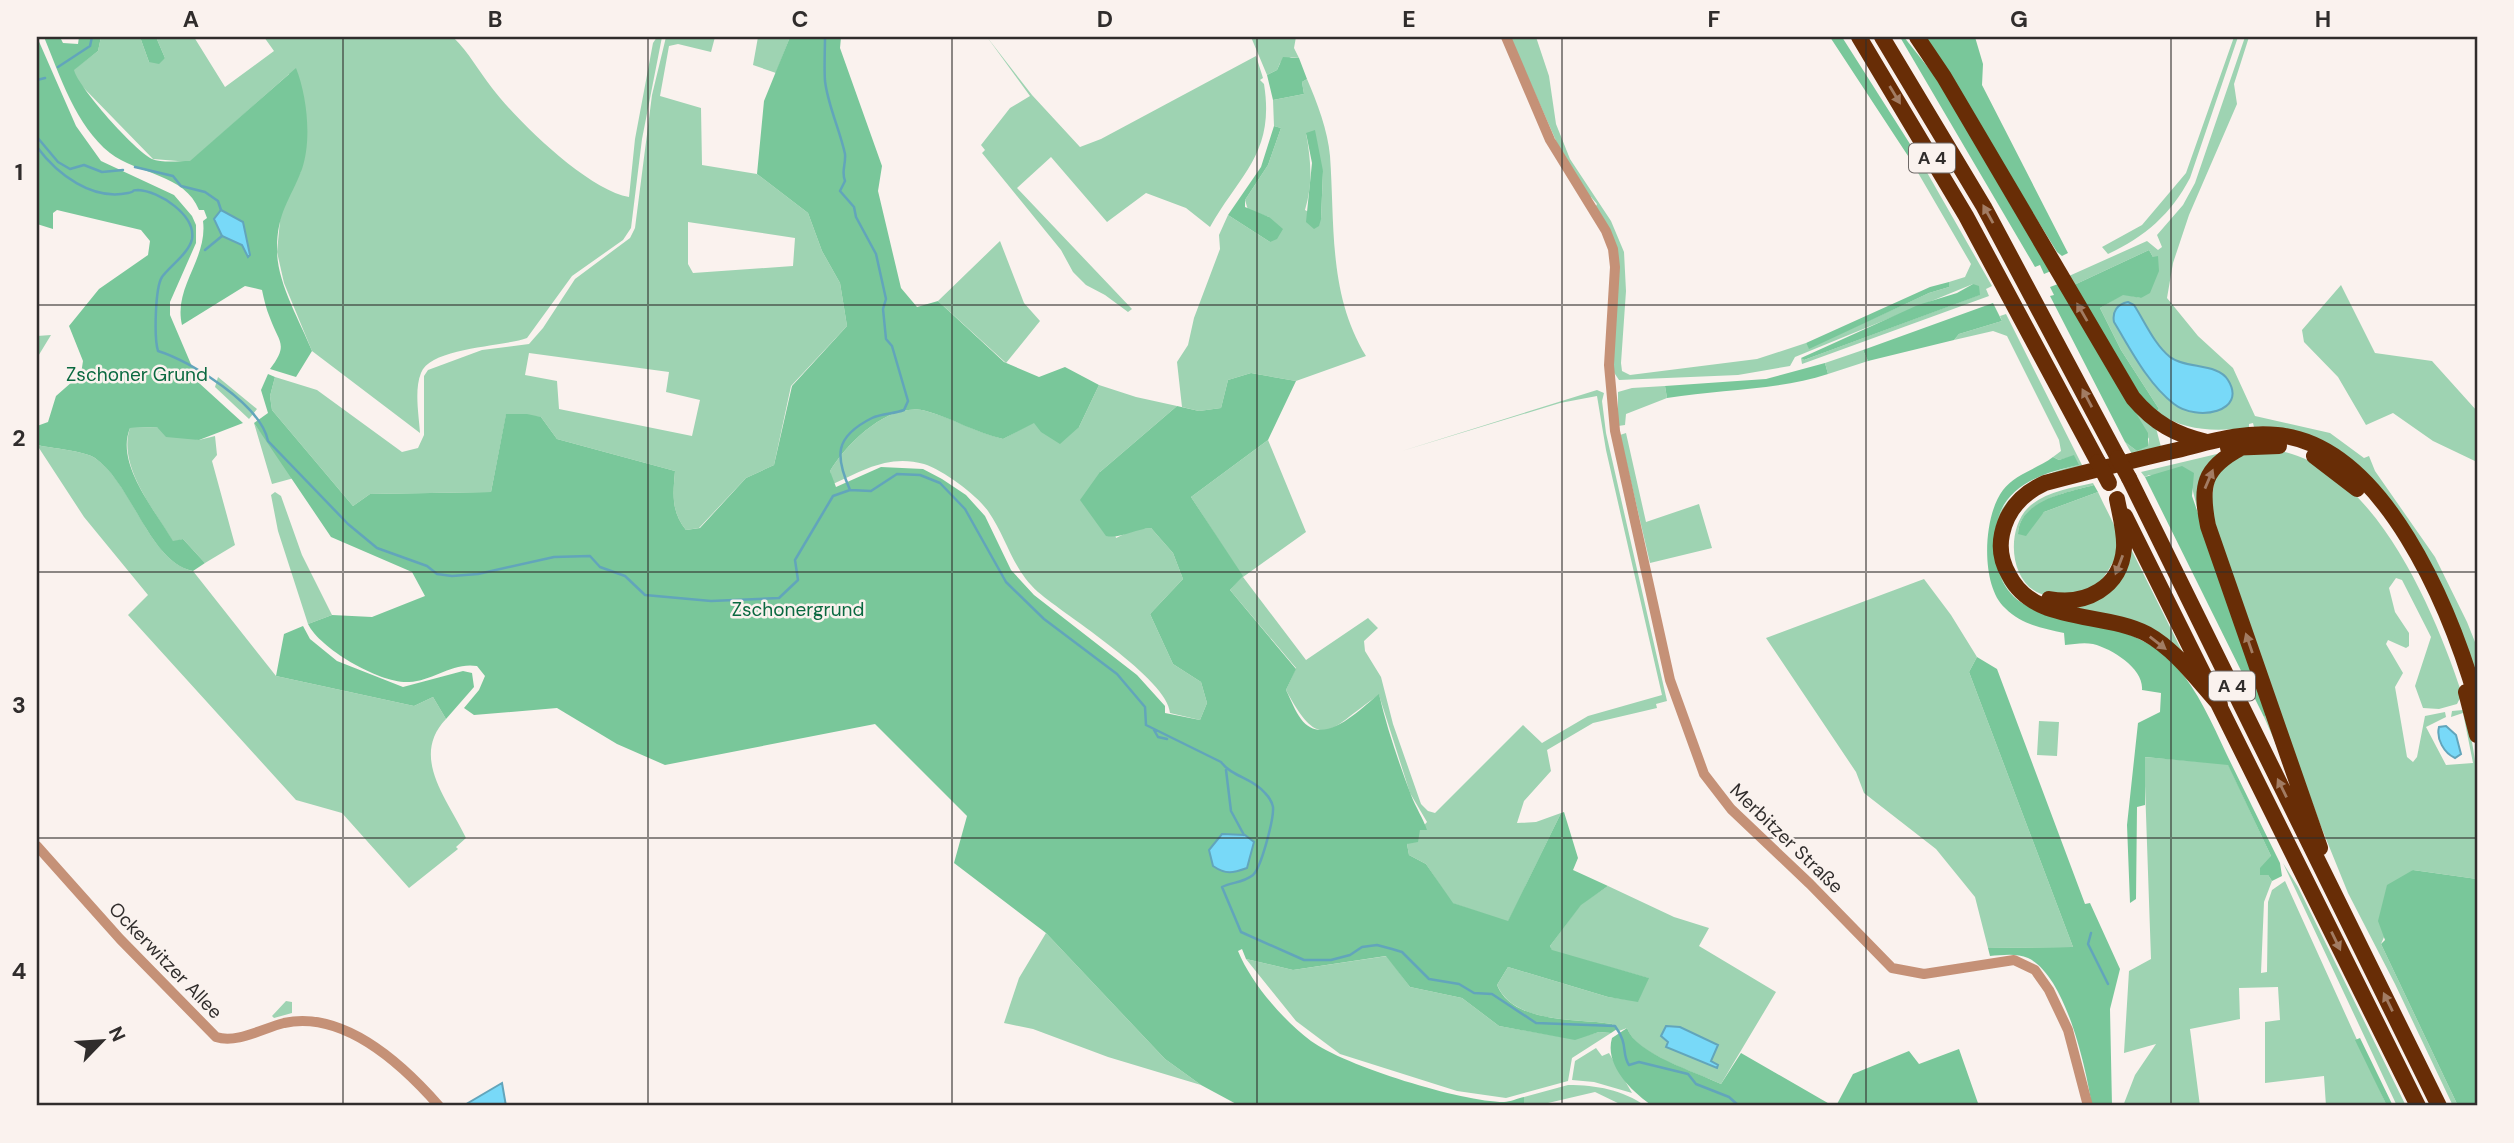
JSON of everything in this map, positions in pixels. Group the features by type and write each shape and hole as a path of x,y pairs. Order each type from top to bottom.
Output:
{"highway":[{"name":"A 4","path":"1859,37 1966,216 2109,483 2418,1106"},
{"name":"A 4","path":"1882,37 1990,219 2129,478 2439,1106"},
{"path":"1917,37 2133,398 2147,414 2179,435 2209,442 2254,434 2280,435 2301,439 2342,460 2384,506 2418,556 2451,622 2477,701"},
{"name":"A 4","path":"2209,442 2045,483 2024,496 2012,509 2001,539 2003,561 2011,581 2026,597 2039,605 2125,625 2149,635 2183,665 2220,705"},
{"path":"2243,446 2215,465 2207,477 2203,504 2208,526 2315,831 2334,893"},
{"path":"2117,499 2124,548 2119,569 2111,582 2089,598 2064,602 2047,599 2027,586 2012,563 2010,542 2018,515 2035,498 2055,488 2222,448 2288,447 2319,459 2353,485 2380,515 2410,559 2435,609 2464,684 2477,735"}],"street":[{"name":"Merbitzer Straße","path":"1506,37 1550,140 1606,231 1612,249 1615,267 1610,387 1615,431 1670,680 1704,774 1714,791 1892,968 1924,974 2014,960 2035,970 2049,990 2068,1030 2088,1106"},
{"name":"Ockerwitzer Allee","path":"37,846 120,939 216,1037 231,1039 295,1021 340,1030 373,1046 410,1074 439,1106"}],"green space":[{"name":"Zschoner Grund","path":"37,37 76,126 101,161 174,195 196,225 196,243 170,302 170,315 199,383 243,423 199,440 166,437 157,427 130,428 127,442 132,471 173,541 183,539 205,563 193,571 178,565 164,553 120,486 95,458 37,445 37,426 48,422 56,396 81,374 83,361 69,326 99,289 148,255 150,241 141,230 57,210 53,213 53,229 37,224"},
{"path":"44,37 60,37 63,43 78,44 79,37 101,37 98,51 74,70 85,90 121,132 144,154 160,161 190,161 296,68 305,104 307,144 302,169 279,225 277,250 285,289 312,351 296,377 270,369 281,348 262,290 245,286 182,325 182,298 201,248 203,221 207,218 204,210 199,210 183,189 121,160 98,142 70,100"},
{"path":"101,37 140,37 149,62 165,58 156,37 194,37 225,87 274,51 264,37 453,37 504,102 536,136 594,182 612,192 629,197 635,139 653,43 657,37 662,37 642,139 631,228 623,240 572,276 527,338 453,353 427,364 421,373 418,387 420,433 312,351 284,283 277,252 281,210 301,171 289,74 190,162 153,159 77,81 73,70 98,51"},
{"path":"140,37 156,37 165,58 159,64 149,62"},
{"path":"666,37 715,37 711,52 678,44 669,46 660,96 701,108 702,165 757,174 808,213 822,251 840,283 847,326 791,386 774,465 746,478 699,528 686,530 675,509 675,471 557,439 541,417 506,415 491,492 370,494 353,506 272,410 270,396 275,377 317,390 402,452 418,448 424,435 424,376 428,370 482,350 529,344 543,328 575,279 630,238 635,228 652,95","holes":["688,222 795,238 793,266 693,273 688,264","529,353 669,372 666,392 700,400 692,436 559,409 557,381 525,375"]},
{"path":"758,37 790,37 776,73 753,65"},
{"name":"Zschonergrund","path":"790,37 841,37 840,48 882,166 878,191 901,288 917,307 938,301 1004,362 1039,377 1065,367 1099,385 1079,427 1060,444 1041,432 1034,423 1003,439 926,411 898,412 870,427 837,460 830,471 836,487 881,467 923,469 966,495 985,516 1011,570 1034,595 1137,675 1165,706 1165,713 1200,720 1207,703 1201,682 1173,664 1150,614 1183,579 1173,553 1151,528 1106,536 1080,500 1100,472 1177,406 1199,411 1221,408 1228,380 1251,373 1296,381 1268,440 1191,497 1243,576 1230,590 1296,669 1286,690 1301,719 1310,727 1320,730 1330,728 1352,716 1379,694 1402,771 1427,830 1420,830 1418,842 1407,844 1409,855 1426,864 1453,903 1508,921 1561,813 1564,812 1578,858 1573,870 1608,886 1581,905 1550,946 1552,950 1649,978 1638,1002 1608,997 1508,967 1497,985 1505,998 1517,1007 1547,1017 1612,1024 1617,1029 1611,1033 1599,1032 1575,1040 1499,1026 1462,998 1410,987 1386,956 1293,970 1246,959 1242,949 1238,951 1259,988 1279,1012 1311,1041 1327,1051 1404,1081 1461,1096 1504,1102 1524,1097 1524,1106 1240,1106 1201,1085 1165,1059 1046,933 954,863 967,816 875,724 665,765 617,744 557,708 474,715 464,708 479,690 485,676 477,666 459,667 418,681 397,681 352,663 325,644 308,624 332,615 372,617 425,596 412,572 331,537 254,423 268,413 261,390 268,374 275,377 270,396 272,410 353,506 370,494 491,492 506,414 541,417 557,439 675,471 675,509 686,530 700,528 746,478 774,465 792,386 847,326 840,283 822,251 808,213 757,174 764,101"},
{"path":"987,37 1032,95 1080,147 1101,139 1256,56 1263,78 1260,80 1264,84 1265,128 1253,161 1210,227 1186,208 1146,193 1107,222 1051,157 1017,188 1132,309 1128,312 1086,285 1073,272 1061,250 982,153 985,150 981,145 1010,108 1030,96"},
{"path":"1251,37 1296,37 1294,48 1299,58 1291,57 1267,75"},
{"path":"1510,37 1536,37 1549,76 1556,124 1570,159 1611,221 1624,252 1626,291 1622,371 1630,375 1757,359 1806,343 1809,348 1929,293 1949,287 1949,282 1965,277 1971,264 1910,159 1917,155 1992,286 1986,289 1989,296 1802,364 1801,358 1804,360 1979,295 1973,284 1795,357 1790,366 1738,375 1619,380 1613,371 1618,270 1595,208 1597,204 1591,197 1588,198 1557,143"},
{"path":"1830,37 1842,37 1917,155 1910,159"},
{"path":"1900,37 1904,37 1938,80 2051,271 2044,274 2040,265 2035,267"},
{"path":"1924,37 1975,37 1983,64 1982,85 2068,253 2062,256 2057,252"},
{"path":"2234,37 2238,37 2190,178 2183,191 2156,223 2134,240 2108,254 2102,247 2142,225 2186,173"},
{"path":"2245,37 2249,37 2234,84 2237,104 2189,215 2173,263 2167,298 2198,336 2233,368 2255,416 2330,433 2364,458 2369,456 2375,471 2435,557 2467,622 2477,647 2477,681 2465,648 2356,465 2321,441 2296,431 2254,427 2253,423 2249,424 2249,428 2201,429 2167,419 2156,412 2159,409 2121,350 2100,308 2123,294 2141,298 2153,257 2149,250 2074,285 2069,276 2147,241 2158,250 2162,247 2157,235 2183,205 2195,183"},
{"path":"1283,57 1299,58 1307,79 1302,82 1304,94 1273,100 1267,75 1277,70"},
{"path":"1307,79 1327,137 1339,284 1354,332 1366,356 1296,381 1251,373 1228,380 1221,408 1199,411 1182,407 1177,362 1188,345 1194,318 1220,249 1219,235 1228,215 1270,242 1269,217 1248,210 1245,200 1268,165 1281,128 1274,126 1273,100 1304,94 1302,82","holes":["1306,133 1323,172 1321,219 1305,210 1310,172"]},
{"path":"1274,126 1281,128 1268,165 1245,200 1245,207 1269,217 1283,229 1277,239 1270,242 1228,215 1261,167"},
{"path":"1315,130 1323,171 1321,219 1319,226 1314,229 1306,222 1312,163 1306,133"},
{"path":"1000,241 1024,303 1040,321 1006,363 938,301"},
{"path":"2149,250 2153,257 2158,256 2159,271 2150,293 2141,298 2123,295 2100,308 2121,350 2159,409 2156,412 2140,395 2074,285"},
{"path":"1949,282 1949,287 1929,293 1809,349 1806,343 1930,287"},
{"path":"1973,284 1979,286 1980,295 1804,360 1801,358 1918,305 1957,293"},
{"path":"2058,284 2148,433 2148,446 2137,451 2125,442 2050,296 2054,295 2050,287"},
{"path":"2341,285 2375,353 2432,361 2477,411 2477,462 2433,441 2393,413 2366,425 2338,377 2304,342 2302,330"},
{"path":"1993,303 2002,321 1959,334 1954,340 1868,361 1863,350"},
{"path":"2006,314 2084,469 2006,512 2010,592 1998,573 1993,548 1994,529 2000,512 2010,498 2024,487 2059,470 2078,465 2074,456 2059,460 2053,457 2061,451 2059,440 2007,336 1993,331 1954,340 1959,334 2002,321 2000,316"},
{"path":"51,335 37,358 37,336"},
{"path":"1863,350 1868,361 1828,374 1825,363"},
{"path":"1825,363 1828,374 1808,380 1667,398 1665,386 1766,379"},
{"path":"218,377 257,409 249,419 215,387"},
{"path":"1099,385 1177,406 1100,472 1116,538 1135,529 1151,528 1173,553 1183,579 1150,614 1173,664 1201,682 1207,703 1200,720 1170,713 1165,699 1135,666 1038,592 1022,573 988,511 950,477 924,464 900,461 877,465 833,484 830,471 847,448 870,427 898,412 926,411 1003,439 1034,422 1079,427"},
{"path":"1665,386 1667,398 1626,414 1625,425 1618,426 1618,392 1632,388"},
{"path":"1597,390 1604,393 1602,401 1606,433 1667,701 1656,704 1657,708 1593,723 1547,750 1551,771 1524,801 1517,823 1536,822 1561,813 1508,922 1452,903 1426,864 1409,855 1407,844 1427,822 1410,793 1379,695 1328,730 1319,730 1309,724 1298,711 1286,690 1296,668 1230,590 1242,576 1191,497 1268,440 1306,532 1243,577 1306,660 1368,618 1378,628 1364,641 1365,651 1381,677 1393,724 1421,804 1428,811 1435,813 1523,725 1542,743 1588,716 1662,695 1606,450 1597,396 1560,403 1402,451"},
{"path":"2129,405 2156,428 2161,447 2133,456 2125,442 2137,451 2148,445 2149,439"},
{"path":"254,423 294,478 272,484"},
{"path":"157,427 199,440 215,436 217,455 212,461 235,545 205,563 183,539 173,542 133,472 127,442 130,428"},
{"path":"1626,433 1646,522 1699,504 1712,548 1650,563 1620,435"},
{"path":"37,445 90,456 109,470 164,553 177,564 193,571 276,676 414,706 433,697 446,719 436,733 431,748 431,763 442,793 466,838 456,847 458,849 409,888 342,813 296,800 128,615 148,595 84,517"},
{"path":"2274,450 2310,461 2342,482 2370,511 2417,584 2435,622 2462,694 2457,704 2439,709 2423,708 2415,686 2431,637 2402,580 2396,578 2389,588 2395,612 2409,633 2409,646 2406,648 2388,640 2386,644 2403,673 2395,687 2407,757 2413,762 2417,757 2425,716 2445,712 2446,717 2426,727 2446,765 2473,763 2463,713 2451,717 2452,711 2463,710 2474,751 2476,772 2477,879 2413,870 2381,944 2458,1106 2453,1106 2348,893 2320,824 2209,516 2216,470 2237,453"},
{"path":"2221,453 2202,483 2295,787 2264,717 2268,714 2200,520 2191,483 2149,475 2145,477 2141,472"},
{"path":"2074,455 2079,465 2040,476 2029,482 2009,498 2002,509 1997,522 1994,547 2003,583 2019,601 2030,607 2125,633 2160,651 2176,666 2204,708 2280,863 2282,876 2272,881 2268,875 2260,875 2260,868 2271,856 2228,765 2145,757 2145,805 2137,807 2136,899 2130,903 2127,825 2138,723 2160,712 2161,693 2142,690 2141,682 2133,668 2109,650 2090,643 2065,645 2064,633 2033,625 2012,614 1997,597 1988,567 1991,516 2003,490 2014,480 2053,457 2059,460"},
{"path":"2182,466 2194,473 2192,496 2268,714 2264,717 2145,477"},
{"path":"2093,483 2094,485 2059,495 2036,506 2027,513 2018,534 2044,512 2098,492 2117,532 2118,551 2114,561 2094,591 2056,596 2037,592 2026,584 2015,558 2016,528 2022,515 2045,496"},
{"path":"2094,485 2098,492 2044,512 2026,536 2018,534 2021,522 2036,505"},
{"path":"275,492 281,496 302,555 332,615 308,624 278,531 271,495"},
{"path":"2128,543 2187,661 2172,648 2063,607 2090,601"},
{"path":"1924,579 1977,657 1969,672 2073,947 1988,948 1975,897 1936,849 1864,793 1856,772 1766,638"},
{"path":"303,626 310,639 337,661 403,687 463,671 472,673 474,687 446,719 433,697 414,706 276,676 284,634"},
{"path":"1977,657 1997,669 2085,904 2090,903 2120,969 2110,1009 2112,1106 2092,1106 2072,1024 2053,983 2041,968 2024,956 1990,956 1988,948 2073,947 1969,672"},
{"path":"2039,721 2059,722 2057,756 2037,755"},
{"path":"2144,757 2228,764 2271,856 2268,875 2272,881 2264,902 2261,973 2267,972 2268,902 2272,890 2285,881 2387,1106 2326,1106 2324,1076 2265,1083 2265,1022 2280,1020 2278,987 2239,988 2240,1019 2190,1029 2200,1106 2123,1106 2135,1075 2156,1044 2124,1053 2129,971 2151,959"},
{"path":"2283,863 2298,887 2406,1106 2397,1106"},
{"path":"2413,870 2477,879 2477,1106 2458,1106 2381,944 2385,940 2378,921 2387,885"},
{"path":"1608,886 1674,917 1709,928 1699,946 1776,992 1721,1084 1654,1054 1633,1038 1627,1028 1619,1031 1612,1024 1531,1013 1505,998 1497,985 1508,967 1608,997 1638,1001 1648,978 1552,951 1550,946 1581,904"},
{"path":"1046,933 1165,1059 1201,1085 1108,1057 1033,1029 1004,1023 1019,978"},
{"path":"1387,956 1410,987 1462,998 1499,1026 1574,1039 1599,1032 1611,1033 1572,1058 1568,1081 1506,1098 1457,1091 1340,1054 1296,1021 1246,959 1293,970"},
{"path":"286,1001 292,1002 292,1013 274,1018 272,1016"},
{"path":"1627,1028 1642,1046 1654,1054 1721,1084 1741,1053 1833,1106 1653,1106 1622,1077 1612,1058 1612,1038"},
{"path":"2360,1038 2393,1106 2387,1106 2355,1040"},
{"path":"1596,1048 1602,1056 1609,1053 1632,1093 1594,1082 1572,1080 1575,1061"},
{"path":"1959,1049 1979,1106 1836,1106 1853,1074 1909,1051 1919,1064"},
{"path":"1568,1085 1609,1090 1646,1106 1624,1106 1595,1092 1548,1103 1548,1106 1524,1106 1524,1097"}],"water":[{"path":"221,210 243,222 250,255 248,257 242,245 222,236 214,219"},
{"path":"2128,302 2134,305 2154,339 2170,357 2217,371 2228,380 2232,391 2231,400 2226,406 2217,411 2195,412 2174,404 2156,387 2114,322 2116,309"},
{"path":"2446,726 2456,735 2461,754 2455,758 2447,753 2440,741 2439,727"},
{"path":"1222,834 1245,835 1254,842 1247,868 1230,872 1213,866 1209,850"},
{"path":"1666,1026 1680,1027 1718,1045 1711,1061 1718,1065 1717,1068 1666,1047 1668,1042 1661,1036"},
{"path":"502,1083 506,1106 463,1106"}],"waterway":[{"path":"58,67 90,46 92,37"},
{"path":"825,37 827,90 845,154 845,181 840,191 854,207 856,217 876,254 886,299 883,309 886,339 892,346 908,401 904,410 872,418 850,432 844,440 840,457 850,490"},
{"path":"37,80 45,78"},
{"path":"37,137 58,162 70,169 84,165 102,172 123,170"},
{"path":"37,147 65,176 89,189 115,194 135,190 147,191 182,213 192,230 192,239 160,283 156,313 158,351 205,374 239,399 263,427 268,441 348,524 377,548 427,566 437,574 452,576 478,574 554,557 590,556 600,567 625,576 645,595 711,601 779,598 798,580 795,560 833,496 850,490 871,491 897,474 920,475 940,483 965,509 1006,582 1044,619 1117,674 1145,707 1146,725 1221,762 1231,771 1255,784 1269,798 1273,807 1271,822 1256,871 1245,880 1222,887 1241,932 1304,960 1331,960 1350,955 1362,947 1377,945 1402,952 1429,979 1459,984 1474,993 1492,994 1536,1023 1615,1026 1622,1038 1629,1065 1639,1062 1688,1074 1696,1084 1729,1097 1739,1106"},
{"path":"135,167 173,176 181,186 205,192 218,201 221,210"},
{"path":"205,250 222,236"},
{"path":"1154,730 1158,737 1167,739"},
{"path":"1226,770 1231,811 1244,835"},
{"path":"2091,933 2088,944 2108,984"}]}
